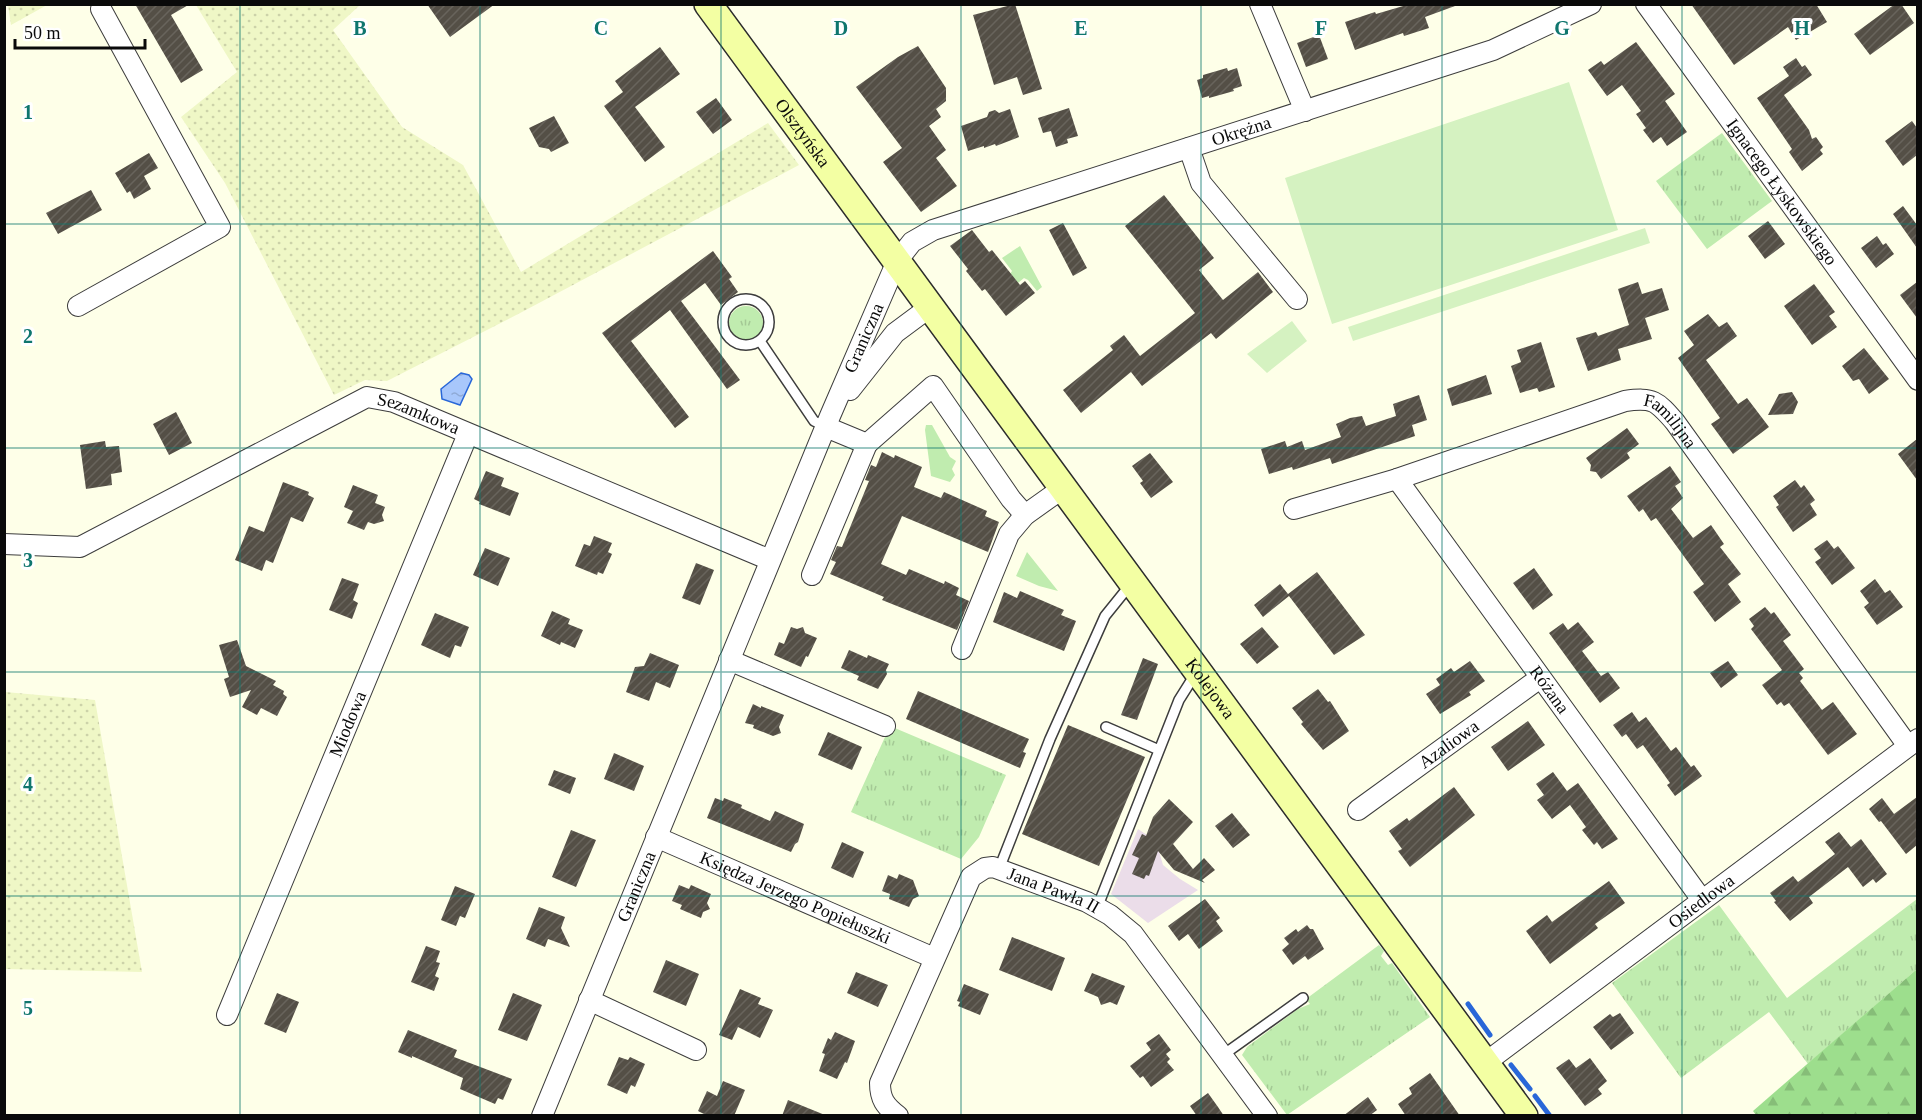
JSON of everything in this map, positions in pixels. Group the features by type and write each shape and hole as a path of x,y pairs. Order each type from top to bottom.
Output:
{"street":[{"name":"Olsztyńska","path":"708,4 897,261"},
{"path":"1260,4 1305,111"},
{"name":"Okrężna","path":"897,261 912,243 933,230 1493,50 1591,4"},
{"name":"Ignacego Łyskowskiego","path":"1646,4 1917,380"},
{"path":"78,306 220,227 101,9"},
{"path":"1189,148 1202,183 1297,299"},
{"name":"Kolejowa","path":"897,261 1524,1116"},
{"name":"Graniczna","path":"542,1116 770,560 897,261"},
{"name":"Graniczna","path":"828,422 895,333 930,307"},
{"path":"812,575 867,444 933,386 1011,500 1025,515"},
{"name":"Sezamkowa","path":"4,543 80,547 367,397 394,402 770,560"},
{"name":"Familijna","path":"1294,509 1397,479 1625,401 1645,398 1662,406 1913,742"},
{"path":"828,422 867,444"},
{"name":"Miodowa","path":"227,1015 468,434"},
{"name":"Różana","path":"1397,479 1702,900"},
{"path":"962,649 1009,534 1025,515 1063,488"},
{"path":"729,660 885,726"},
{"name":"Azaliowa","path":"1358,810 1540,678"},
{"name":"Osiedlowa","path":"1485,1063 1913,742"},
{"name":"Księdza Jerzego Popiełuszki","path":"656,837 934,958"},
{"name":"Jana Pawła II","path":"898,1116 886,1106 880,1095 880,1083 971,878 985,868 993,867 1097,908 1110,915 1133,934 1267,1116"},
{"path":"589,1000 696,1050"}],"lane":[{"path":"747,299 762,305 769,319 765,335 760,341 745,346 730,340 723,325 726,310 732,304 747,299"},
{"path":"760,341 814,421 828,422"},
{"path":"999,869 1050,739 1105,616 1132,583"},
{"path":"1097,908 1179,700 1197,671"},
{"path":"1106,727 1159,750"},
{"path":"1222,1055 1303,998"}],"shaded area":[{"path":"1138,829 1156,841 1163,865 1198,890 1148,923 1111,894"}],"green space":[{"path":"8,4 47,5 11,25"},
{"path":"196,5 360,5 333,30 402,127 463,165 521,272 768,123 799,165 387,381 365,380 334,395 225,183 181,117 237,72"},
{"path":"1569,82 1618,230 1332,324 1285,178"},
{"path":"1722,133 1772,201 1707,249 1656,181"},
{"path":"1645,228 1650,243 1353,341 1348,327"},
{"path":"1020,246 1042,287 1037,291 1024,278 1018,283 1010,274 1012,271 1002,258"},
{"path":"746,306 758,311 763,323 758,335 746,340 734,335 729,323 734,311"},
{"path":"1292,321 1307,341 1267,373 1247,354"},
{"path":"926,425 932,425 950,457 956,461 952,469 955,475 950,482 931,476"},
{"path":"1027,552 1058,591 1016,576"},
{"path":"5,692 95,700 142,972 5,969"},
{"path":"890,726 1006,775 979,837 961,859 851,812"},
{"path":"1917,899 1917,969 1808,1064 1769,1012 1681,1078 1612,983 1719,905 1787,998"},
{"path":"1379,945 1384,951 1381,956 1388,965 1392,963 1430,1017 1287,1115 1242,1055 1247,1047 1298,1009 1310,1004 1306,999"},
{"path":"1917,969 1917,1115 1756,1115 1753,1111"}],"water":[{"path":"461,373 469,375 472,379 460,405 442,399 441,389"}],"building":[{"path":"135,4 190,4 171,15 203,70 181,83"},
{"path":"427,4 495,4 450,37"},
{"path":"1015,4 1042,89 1023,95 1017,77 994,85 973,15"},
{"path":"1410,4 1454,4 1455,6 1425,17 1429,28 1404,36 1403,33 1355,50 1345,22"},
{"path":"1691,4 1816,4 1827,22 1796,40 1788,27 1734,65"},
{"path":"1895,4 1901,4 1914,23 1870,55 1854,34"},
{"path":"1319,35 1328,59 1306,67 1297,43"},
{"path":"1636,42 1675,94 1665,101 1687,132 1667,146 1661,137 1653,143 1643,130 1646,128 1636,114 1641,111 1622,85 1607,96 1588,70 1601,61 1604,65"},
{"path":"918,46 946,88 946,101 936,109 941,117 929,126 946,150 936,158 957,186 921,212 883,162 902,148 856,87 898,57"},
{"path":"660,47 680,74 635,107 665,147 645,162 604,106 623,92 615,81"},
{"path":"1796,58 1812,75 1784,95 1809,130 1812,139 1816,137 1823,147 1820,150 1823,154 1802,171 1789,152 1792,149 1757,98 1789,76 1783,67"},
{"path":"1227,68 1228,71 1237,68 1242,86 1233,89 1234,91 1202,98 1197,80 1203,78 1203,75"},
{"path":"716,98 732,120 713,134 696,112"},
{"path":"1069,108 1078,136 1067,139 1068,143 1056,147 1051,131 1043,133 1038,118"},
{"path":"1010,109 1019,137 996,146 995,144 968,151 961,126 987,117 989,112 995,110 999,113"},
{"path":"554,116 569,143 551,152 549,149 539,147 529,128"},
{"path":"1912,121 1917,128 1917,155 1903,166 1885,141"},
{"path":"149,153 158,168 144,176 151,189 134,199 130,191 127,193 115,173"},
{"path":"91,190 102,210 58,234 46,213"},
{"path":"1164,195 1214,258 1199,270 1223,300 1258,272 1273,292 1216,339 1211,333 1142,386 1131,372 1081,413 1063,390 1113,350 1110,346 1124,335 1140,356 1195,313 1125,226"},
{"path":"1903,206 1917,225 1917,248 1893,214"},
{"path":"1768,221 1785,244 1765,259 1748,236"},
{"path":"1063,223 1087,268 1073,276 1049,230"},
{"path":"972,230 989,252 992,250 1020,285 1025,281 1035,293 1006,316 985,289 982,291 966,271 968,269 950,246"},
{"path":"1877,236 1883,245 1886,243 1894,254 1876,268 1861,248"},
{"path":"713,251 732,277 729,279 738,292 721,305 705,283 681,301 740,380 727,389 670,310 631,341 689,417 675,428 602,333"},
{"path":"1638,282 1642,294 1662,288 1669,310 1645,318 1652,339 1618,349 1621,360 1588,371 1576,338 1596,332 1598,336 1629,325 1618,289"},
{"path":"1917,282 1917,318 1900,295"},
{"path":"1814,284 1835,312 1829,316 1837,327 1812,345 1784,306"},
{"path":"1708,314 1719,327 1727,322 1737,336 1706,360 1738,404 1747,398 1769,427 1733,454 1711,424 1720,418 1678,358 1694,345 1684,331"},
{"path":"1541,342 1555,387 1539,392 1537,388 1520,393 1511,366 1521,362 1517,350"},
{"path":"1864,348 1889,379 1869,394 1859,379 1853,381 1842,366"},
{"path":"1486,375 1492,394 1452,406 1447,389"},
{"path":"1792,392 1798,402 1793,414 1768,415 1779,394"},
{"path":"1419,395 1427,420 1412,425 1415,436 1332,464 1330,458 1293,470 1292,467 1269,474 1261,449 1285,441 1287,447 1302,441 1305,450 1341,437 1336,424 1362,416 1366,426 1396,416 1393,404"},
{"path":"176,412 192,443 169,455 153,424"},
{"path":"1627,428 1639,444 1627,453 1630,458 1601,479 1596,472 1590,471 1591,465 1586,458"},
{"path":"1917,439 1917,480 1898,454"},
{"path":"105,441 106,447 119,446 122,472 111,474 112,485 86,489 80,445"},
{"path":"882,452 922,467 914,487 941,498 944,492 987,511 985,516 999,522 988,552 902,516 881,564 906,575 909,569 959,588 956,595 969,601 957,630 882,600 884,597 830,574 836,562 831,560 837,546 842,547 869,481 865,480 871,465 876,467"},
{"path":"1150,453 1173,482 1151,498 1140,483 1143,481 1132,466"},
{"path":"1670,466 1681,482 1675,486 1683,498 1671,509 1693,538 1711,525 1724,544 1720,547 1741,574 1728,584 1741,602 1715,622 1693,592 1704,584 1656,518 1651,521 1643,509 1639,512 1627,496"},
{"path":"486,471 504,478 501,486 519,493 510,516 479,504 480,502 474,499"},
{"path":"1795,480 1801,488 1804,485 1815,500 1810,504 1817,515 1793,532 1776,507 1779,505 1773,496"},
{"path":"283,482 309,492 308,495 314,498 303,522 291,517 273,563 266,560 262,571 235,560 249,526 264,532"},
{"path":"353,485 378,495 375,503 385,507 382,515 384,521 374,524 368,522 364,530 347,523 353,511 344,507"},
{"path":"594,536 612,543 608,552 612,554 603,574 598,572 597,575 575,566 584,544 590,546"},
{"path":"1827,540 1834,549 1838,546 1855,568 1832,585 1815,562 1821,558 1814,549"},
{"path":"485,548 510,558 498,586 473,575"},
{"path":"696,563 714,570 700,605 682,598"},
{"path":"1534,568 1553,595 1533,610 1513,583"},
{"path":"1317,572 1365,635 1334,655 1289,596 1263,617 1254,605 1280,584 1288,594"},
{"path":"342,578 359,584 353,600 358,603 352,619 329,610"},
{"path":"1875,579 1885,593 1890,590 1903,607 1877,625 1864,607 1869,603 1860,591"},
{"path":"1020,591 1064,610 1061,615 1076,621 1064,651 993,622 1004,592 1017,598"},
{"path":"1765,607 1771,614 1774,612 1791,635 1783,641 1804,669 1799,673 1803,678 1800,681 1822,710 1833,702 1857,734 1828,755 1789,703 1784,706 1781,702 1777,705 1762,685 1782,670 1751,629 1754,626 1749,619"},
{"path":"552,611 570,619 568,624 583,630 575,648 561,642 560,645 541,636"},
{"path":"435,613 469,627 461,647 455,645 450,658 421,645"},
{"path":"1578,622 1594,642 1582,651 1601,676 1608,672 1620,688 1600,703 1549,633 1563,623 1568,630"},
{"path":"791,627 797,629 803,627 805,633 817,638 801,667 774,655 779,642 784,644"},
{"path":"1262,627 1279,647 1257,664 1240,644"},
{"path":"237,640 246,666 276,681 273,685 284,691 283,694 287,697 277,716 261,708 257,715 242,707 251,690 230,697 224,679 229,677 219,645"},
{"path":"849,650 889,664 887,674 878,689 857,680 859,676 841,668"},
{"path":"650,653 679,665 670,688 656,682 649,701 626,692 635,667 644,666"},
{"path":"1143,658 1158,664 1137,720 1121,715"},
{"path":"1470,661 1485,681 1469,692 1471,695 1440,714 1426,694 1440,685 1436,679 1451,668 1454,672"},
{"path":"1728,661 1738,675 1721,688 1710,673"},
{"path":"1318,689 1328,702 1330,701 1349,731 1323,750 1301,724 1303,722 1292,708"},
{"path":"918,691 1029,739 1023,752 1026,753 1020,768 906,719"},
{"path":"753,704 784,715 779,727 781,733 773,736 753,728 754,725 745,723"},
{"path":"1632,712 1639,722 1646,717 1671,751 1676,747 1691,767 1694,765 1702,776 1675,796 1667,785 1670,783 1643,745 1637,749 1626,734 1622,737 1613,725"},
{"path":"1528,721 1545,745 1508,771 1491,747"},
{"path":"1068,725 1145,757 1099,866 1022,834"},
{"path":"828,732 862,747 852,770 818,755"},
{"path":"614,753 644,766 634,791 604,779"},
{"path":"554,770 576,778 570,794 548,785"},
{"path":"1553,772 1567,791 1578,783 1618,839 1602,849 1597,842 1594,845 1582,830 1586,827 1570,805 1552,819 1537,800 1544,795 1536,784"},
{"path":"1454,787 1475,815 1410,867 1398,851 1402,849 1389,831 1407,818 1409,821"},
{"path":"1917,797 1917,845 1906,854 1869,809 1882,798 1894,814"},
{"path":"715,798 723,801 724,798 742,805 741,808 770,821 775,811 804,824 798,842 791,852 707,818"},
{"path":"1169,799 1193,822 1173,844 1193,869 1204,858 1215,870 1202,880 1205,883 1174,870 1158,851 1149,876 1146,875 1144,879 1132,874 1139,858 1132,855 1142,834 1146,836 1153,817"},
{"path":"1232,813 1250,835 1233,848 1215,826"},
{"path":"571,830 596,840 576,887 552,877"},
{"path":"1839,832 1851,847 1861,839 1887,874 1876,883 1873,879 1863,887 1848,867 1809,897 1813,903 1790,921 1774,902 1776,901 1770,893 1793,876 1798,882 1835,854 1825,842"},
{"path":"842,842 864,852 853,878 831,868"},
{"path":"899,874 913,880 919,896 913,899 909,907 889,899 890,894 882,891 888,875 897,879"},
{"path":"1609,881 1625,903 1595,924 1598,928 1550,964 1526,931 1547,915 1552,922"},
{"path":"679,885 689,889 691,885 711,894 707,903 710,909 703,912 701,918 680,909 682,905 672,901"},
{"path":"455,886 475,894 465,918 460,916 456,926 441,920"},
{"path":"1205,899 1220,918 1216,921 1223,931 1199,949 1188,934 1179,941 1168,926"},
{"path":"539,907 565,917 561,928 570,947 548,939 545,947 526,939"},
{"path":"1307,925 1313,929 1324,949 1308,960 1305,956 1293,965 1282,950 1289,944 1284,938 1296,929 1298,932"},
{"path":"1012,937 1065,958 1052,991 999,970"},
{"path":"426,946 440,951 436,962 440,963 435,976 439,978 434,991 411,982"},
{"path":"666,960 699,974 686,1006 653,992"},
{"path":"856,972 888,985 878,1007 847,993"},
{"path":"1092,973 1125,986 1117,1005 1110,1002 1101,1005 1098,997 1084,991"},
{"path":"964,984 989,994 980,1015 958,1006 960,1002 957,1001"},
{"path":"740,989 761,998 758,1004 773,1010 760,1038 738,1027 732,1040 719,1035"},
{"path":"277,993 299,1002 286,1033 264,1024"},
{"path":"513,993 542,1005 527,1041 498,1030"},
{"path":"1620,1013 1634,1033 1611,1050 1593,1027 1610,1014 1613,1017"},
{"path":"408,1030 457,1050 454,1057 512,1079 503,1100 498,1098 495,1104 460,1089 463,1078 398,1052"},
{"path":"835,1032 855,1041 847,1063 845,1062 837,1079 819,1071 825,1054 822,1053 828,1038 831,1040"},
{"path":"1159,1034 1171,1050 1166,1054 1170,1059 1167,1062 1174,1070 1151,1087 1143,1076 1140,1078 1130,1066 1151,1050 1146,1043"},
{"path":"619,1057 628,1060 630,1057 645,1064 635,1087 631,1085 627,1094 607,1085"},
{"path":"1590,1058 1607,1081 1598,1089 1602,1094 1585,1106 1556,1068 1569,1059 1576,1068"},
{"path":"1430,1073 1460,1116 1406,1116 1398,1104 1412,1094 1409,1088"},
{"path":"723,1081 745,1090 734,1116 708,1116 698,1111 707,1091 717,1096"},
{"path":"1208,1093 1224,1116 1197,1116 1190,1106"},
{"path":"1368,1097 1377,1110 1369,1116 1343,1116"},
{"path":"788,1100 825,1115 825,1116 782,1116"}],"waterway":[{"path":"1468,1004 1490,1035"},
{"path":"1511,1065 1530,1089"},
{"path":"1535,1096 1550,1116"}]}
